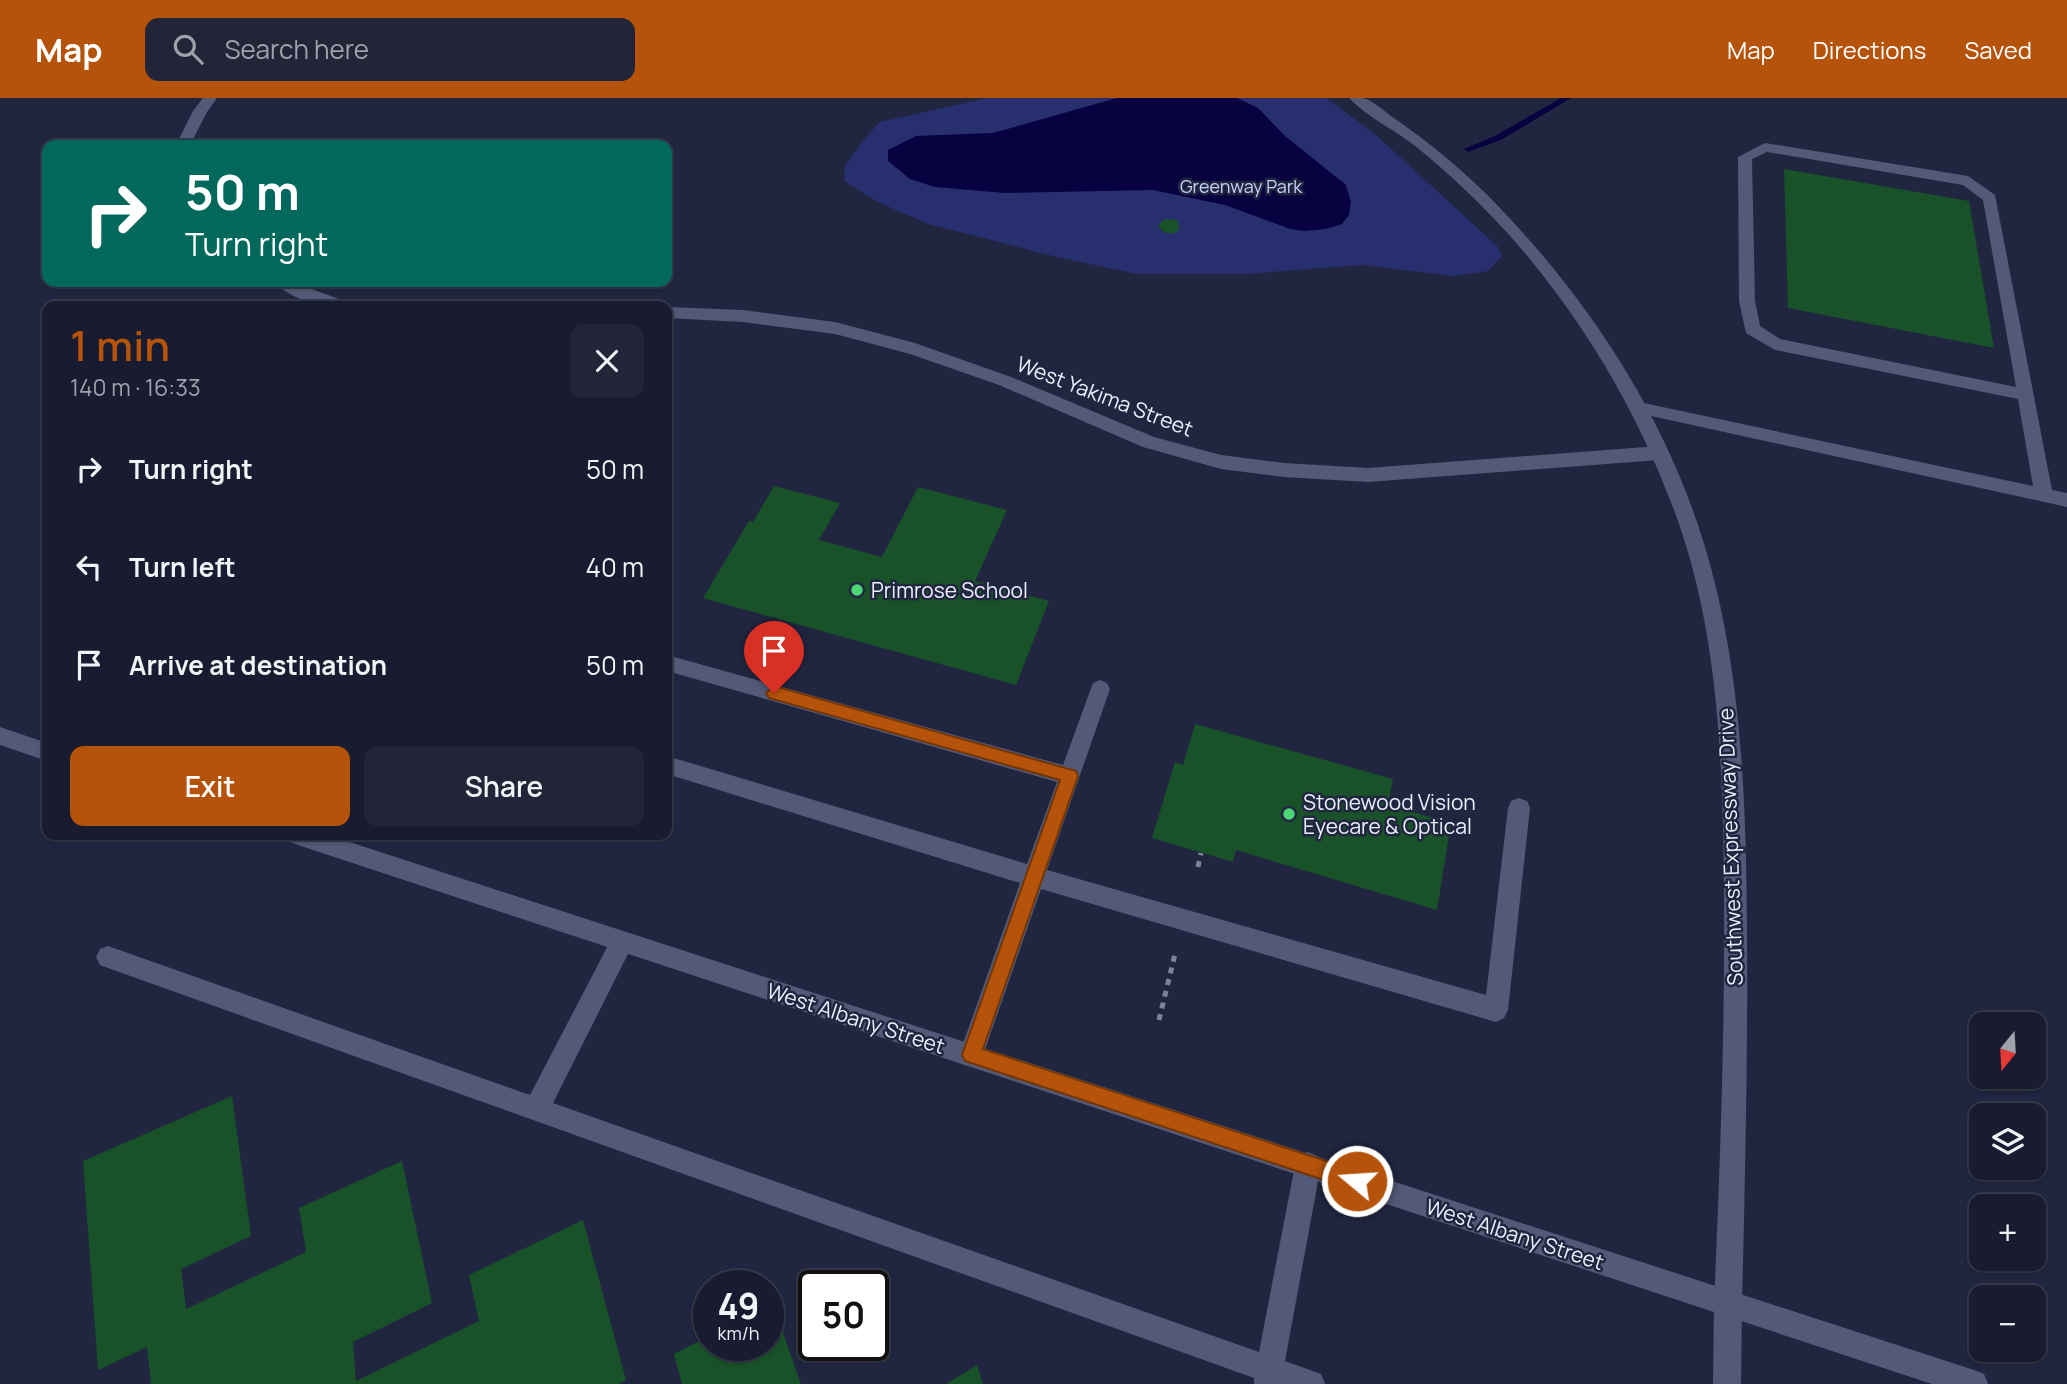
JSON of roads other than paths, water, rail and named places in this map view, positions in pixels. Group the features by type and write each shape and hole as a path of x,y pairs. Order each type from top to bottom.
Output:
{"street":[{"path":"186,140 210,98"},
{"name":"Southwest Expressway Drive","path":"1356,98 1444,162 1503,217 1557,280 1605,349 1639,408 1687,521 1709,599 1724,686 1732,766 1736,891 1735,1089 1727,1384"},
{"path":"2026,395 1775,344 1752,329 1747,301 1745,157 1765,148 1968,181 1990,198 2026,395 2044,495"},
{"path":"292,287 326,301"},
{"name":"West Yakima Street","path":"672,312 743,316 835,328 915,349 1005,381 1149,442 1221,462 1284,470 1368,475 1659,453"},
{"path":"1639,408 2067,500"},
{"path":"672,664 1070,776"},
{"path":"971,1055 1100,689"},
{"path":"0,736 42,750"},
{"path":"672,767 1034,877 1496,1010 1519,808"},
{"name":"West Albany Street","path":"313,840 1974,1384"},
{"path":"536,1110 622,942"},
{"path":"108,957 1268,1377 1311,1384"},
{"path":"1268,1377 1308,1165"}],"waterway":[{"path":"1468,149 1498,138 1567,98"}],"place":[{"name":"Primrose School","path":"857,590"},
{"name":"Stonewood Vision Eyecare & Optical","path":"1289,814"}],"park label":[{"name":"Greenway Park","path":"1241,186"}]}
